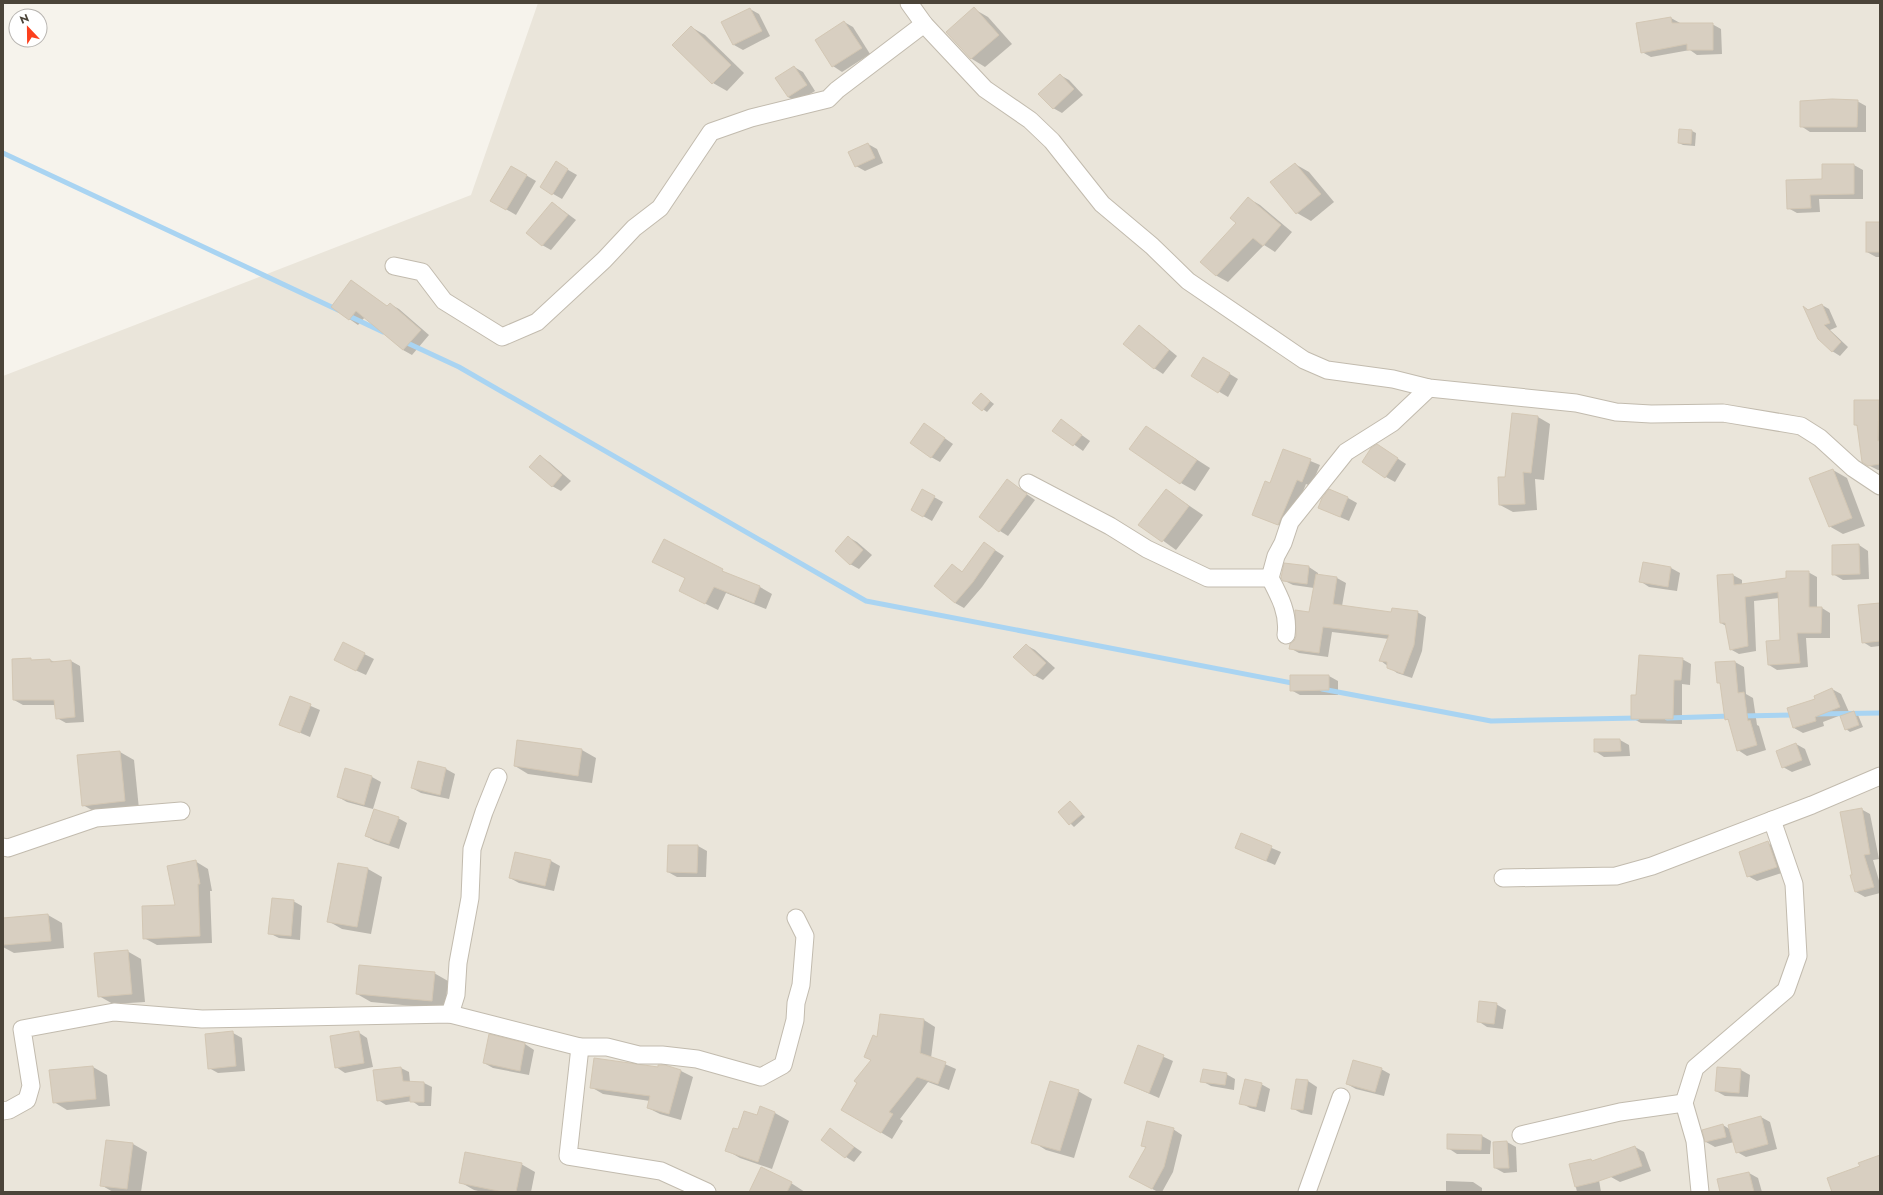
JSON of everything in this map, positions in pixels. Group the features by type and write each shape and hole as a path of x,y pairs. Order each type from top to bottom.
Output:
{"street":[{"path":"909,3 924,24 985,89 1030,120 1052,141 1102,204 1152,246 1188,281 1304,360 1327,370 1392,378 1429,388 1576,402 1616,412 1651,414 1723,413 1801,426 1820,438 1853,468 1880,486"},
{"path":"394,266 422,272 444,301 502,337 537,322 599,265 634,228 660,208 711,132 751,118 828,100 837,90 924,24"},
{"path":"1286,635 1288,622 1279,595 1270,578 1276,556 1283,543 1290,522 1346,452 1392,423 1429,388"},
{"path":"1028,483 1110,526 1147,550 1208,578 1270,578"},
{"path":"1503,878 1616,876 1652,866 1772,820 1880,776"},
{"path":"450,1014 456,995 458,964 469,906 472,849 484,812 498,777"},
{"path":"3,847 8,848 96,818 181,810"},
{"path":"1700,1192 1695,1141 1684,1103 1695,1068 1786,990 1798,956 1794,884 1772,820"},
{"path":"3,1111 9,1110 27,1100 29,1093 30,1079 22,1029 114,1012 202,1019 450,1014 580,1047 608,1047 639,1055 662,1055 697,1059 760,1077 784,1065 795,1020 796,1003 801,985 805,936 796,918"},
{"path":"580,1047 568,1156 661,1171 707,1192"},
{"path":"1307,1192 1341,1097"},
{"path":"1521,1135 1620,1112 1684,1103"}],"shaded area":[{"path":"538,3 1880,3 1880,1192 3,1192 3,376 471,195"}],"building":[{"path":"974,7 999,35 971,59 946,32"},
{"path":"750,8 762,31 733,45 721,22"},
{"path":"1671,17 1672,23 1713,23 1713,50 1687,50 1687,44 1641,53 1636,23"},
{"path":"844,21 862,48 832,67 815,40"},
{"path":"691,26 731,65 712,84 672,45"},
{"path":"794,66 807,85 788,97 775,78"},
{"path":"1060,74 1074,89 1053,109 1038,94"},
{"path":"1832,99 1858,100 1857,127 1800,127 1800,101"},
{"path":"1679,129 1692,130 1691,144 1678,143"},
{"path":"868,143 875,158 855,167 848,152"},
{"path":"556,161 568,169 552,195 540,187"},
{"path":"1295,163 1321,194 1296,214 1270,182"},
{"path":"1822,164 1854,164 1854,194 1810,195 1811,208 1787,209 1786,180 1822,179"},
{"path":"511,166 527,175 506,210 490,201"},
{"path":"1248,197 1281,225 1263,246 1253,238 1216,276 1200,262 1236,223 1230,218"},
{"path":"552,202 568,215 542,246 526,233"},
{"path":"1866,222 1880,222 1880,252 1866,252"},
{"path":"351,280 387,306 390,303 421,330 403,350 356,311 349,320 331,307"},
{"path":"1822,304 1830,323 1824,325 1841,342 1832,352 1818,339 1803,306 1808,310"},
{"path":"1139,325 1169,350 1154,369 1123,344"},
{"path":"1203,357 1230,373 1218,393 1191,376"},
{"path":"981,393 990,401 982,411 972,403"},
{"path":"1854,400 1879,400 1878,441 1880,440 1880,464 1868,466 1862,462 1857,425 1854,425"},
{"path":"1512,413 1538,416 1531,473 1523,472 1525,504 1499,505 1498,477 1505,477"},
{"path":"1061,419 1082,435 1073,446 1052,431"},
{"path":"924,423 945,438 931,458 910,443"},
{"path":"1146,426 1197,460 1180,484 1129,449"},
{"path":"1377,444 1398,458 1385,478 1362,462 1371,448"},
{"path":"1283,449 1311,459 1302,482 1297,480 1278,525 1252,515 1265,481 1270,483"},
{"path":"540,455 562,475 552,487 529,467"},
{"path":"1833,469 1852,518 1829,527 1809,478"},
{"path":"1007,479 1027,494 999,532 979,517"},
{"path":"922,489 935,496 923,517 911,510"},
{"path":"1166,489 1189,506 1162,542 1138,525"},
{"path":"1329,489 1348,497 1340,517 1318,508 1322,498"},
{"path":"848,536 863,550 850,565 835,551"},
{"path":"664,539 723,569 722,571 760,586 754,603 714,587 705,604 679,591 685,578 652,562"},
{"path":"984,542 995,550 973,582 955,603 934,586 952,564 962,572"},
{"path":"1859,544 1860,574 1832,575 1832,545"},
{"path":"1643,562 1671,567 1668,587 1639,582"},
{"path":"1284,563 1309,566 1307,584 1283,581 1281,578"},
{"path":"1786,571 1809,571 1809,607 1822,607 1821,633 1797,633 1800,663 1768,665 1766,641 1780,640 1778,592 1745,597 1748,646 1730,650 1725,623 1720,623 1717,575 1733,574 1734,585 1786,578"},
{"path":"1316,574 1337,577 1333,604 1391,612 1392,608 1418,611 1414,645 1403,674 1387,668 1387,662 1379,661 1389,635 1323,627 1319,653 1289,649 1290,644 1294,641 1296,636 1295,610 1309,612"},
{"path":"1880,603 1880,641 1862,643 1858,605"},
{"path":"343,642 365,653 356,671 334,660"},
{"path":"1026,644 1046,663 1034,676 1013,657"},
{"path":"1639,655 1683,658 1681,680 1674,680 1673,719 1631,719 1631,695 1636,695"},
{"path":"31,658 31,660 50,659 51,662 71,660 75,717 56,719 54,700 13,700 12,659"},
{"path":"1735,661 1738,693 1744,692 1748,721 1750,720 1757,745 1737,751 1728,719 1725,720 1720,683 1717,683 1715,662"},
{"path":"1290,675 1329,675 1329,690 1290,691"},
{"path":"1832,688 1840,707 1815,717 1816,721 1793,728 1787,708 1815,699 1814,696"},
{"path":"290,696 311,704 300,733 279,725"},
{"path":"1854,711 1859,725 1845,730 1840,716"},
{"path":"1594,739 1620,739 1621,751 1594,752"},
{"path":"517,740 582,749 578,776 514,766"},
{"path":"1796,743 1802,760 1782,768 1776,751"},
{"path":"120,751 125,801 82,806 77,755"},
{"path":"418,761 446,768 440,795 411,788"},
{"path":"345,768 372,776 364,805 337,797"},
{"path":"1070,801 1082,814 1069,825 1058,812"},
{"path":"1862,808 1870,854 1864,855 1874,887 1855,892 1850,875 1852,875 1840,812"},
{"path":"374,809 399,817 389,844 365,836"},
{"path":"1241,833 1272,846 1266,861 1235,848"},
{"path":"1768,841 1777,867 1747,877 1739,852"},
{"path":"668,845 698,845 697,873 667,872"},
{"path":"515,852 551,860 545,886 509,878"},
{"path":"196,860 200,884 198,884 200,936 143,939 142,906 175,905 167,866"},
{"path":"338,863 368,868 357,927 327,922"},
{"path":"272,898 294,900 291,936 268,934"},
{"path":"48,914 51,941 3,945 3,918"},
{"path":"128,950 132,994 98,997 94,953"},
{"path":"359,965 435,972 432,1001 356,994"},
{"path":"1479,1001 1497,1003 1494,1024 1477,1022"},
{"path":"880,1014 924,1019 920,1053 946,1062 938,1084 917,1077 889,1112 893,1114 881,1133 841,1110 857,1083 854,1081 871,1060 864,1057 873,1035 877,1037"},
{"path":"233,1031 236,1066 208,1069 205,1034"},
{"path":"359,1031 364,1063 335,1068 330,1036"},
{"path":"489,1034 525,1043 520,1071 483,1063"},
{"path":"1138,1045 1164,1055 1149,1093 1124,1083"},
{"path":"594,1058 658,1067 658,1065 665,1065 681,1070 669,1114 647,1108 650,1096 590,1088"},
{"path":"1353,1060 1382,1068 1375,1092 1346,1084"},
{"path":"93,1066 96,1099 53,1103 49,1070"},
{"path":"401,1067 403,1081 424,1082 424,1102 410,1102 410,1096 377,1101 373,1070"},
{"path":"1717,1067 1741,1069 1739,1093 1715,1091"},
{"path":"1203,1069 1227,1073 1225,1085 1200,1082"},
{"path":"1245,1079 1262,1083 1256,1107 1239,1104"},
{"path":"1296,1079 1308,1080 1303,1110 1291,1109"},
{"path":"1050,1081 1079,1090 1060,1151 1031,1143"},
{"path":"760,1106 775,1112 758,1162 725,1151 733,1128 738,1129 744,1111 757,1115"},
{"path":"1761,1116 1768,1144 1736,1153 1728,1125"},
{"path":"1147,1121 1174,1128 1164,1167 1152,1189 1129,1177 1146,1147 1141,1146"},
{"path":"1723,1124 1726,1137 1705,1142 1702,1130"},
{"path":"830,1128 854,1147 845,1158 821,1140"},
{"path":"1447,1134 1482,1135 1481,1150 1447,1149"},
{"path":"106,1140 133,1143 127,1189 100,1186"},
{"path":"1507,1141 1509,1168 1494,1168 1493,1142"},
{"path":"1635,1146 1642,1166 1596,1182 1575,1187 1569,1164 1591,1159 1592,1161"},
{"path":"465,1152 522,1163 516,1192 503,1192 459,1183"},
{"path":"1880,1155 1880,1192 1832,1192 1827,1178 1860,1166 1858,1163"},
{"path":"761,1167 792,1182 787,1192 749,1192"},
{"path":"1749,1172 1754,1192 1720,1192 1717,1179"}],"waterway":[{"path":"3,153 338,310"},
{"path":"347,315 383,332"},
{"path":"403,341 459,367 866,601 1297,684"},
{"path":"1322,689 1491,721 1637,718"},
{"path":"1815,714 1880,713"},
{"path":"1741,716 1795,715"},
{"path":"1667,718 1731,716"}]}
